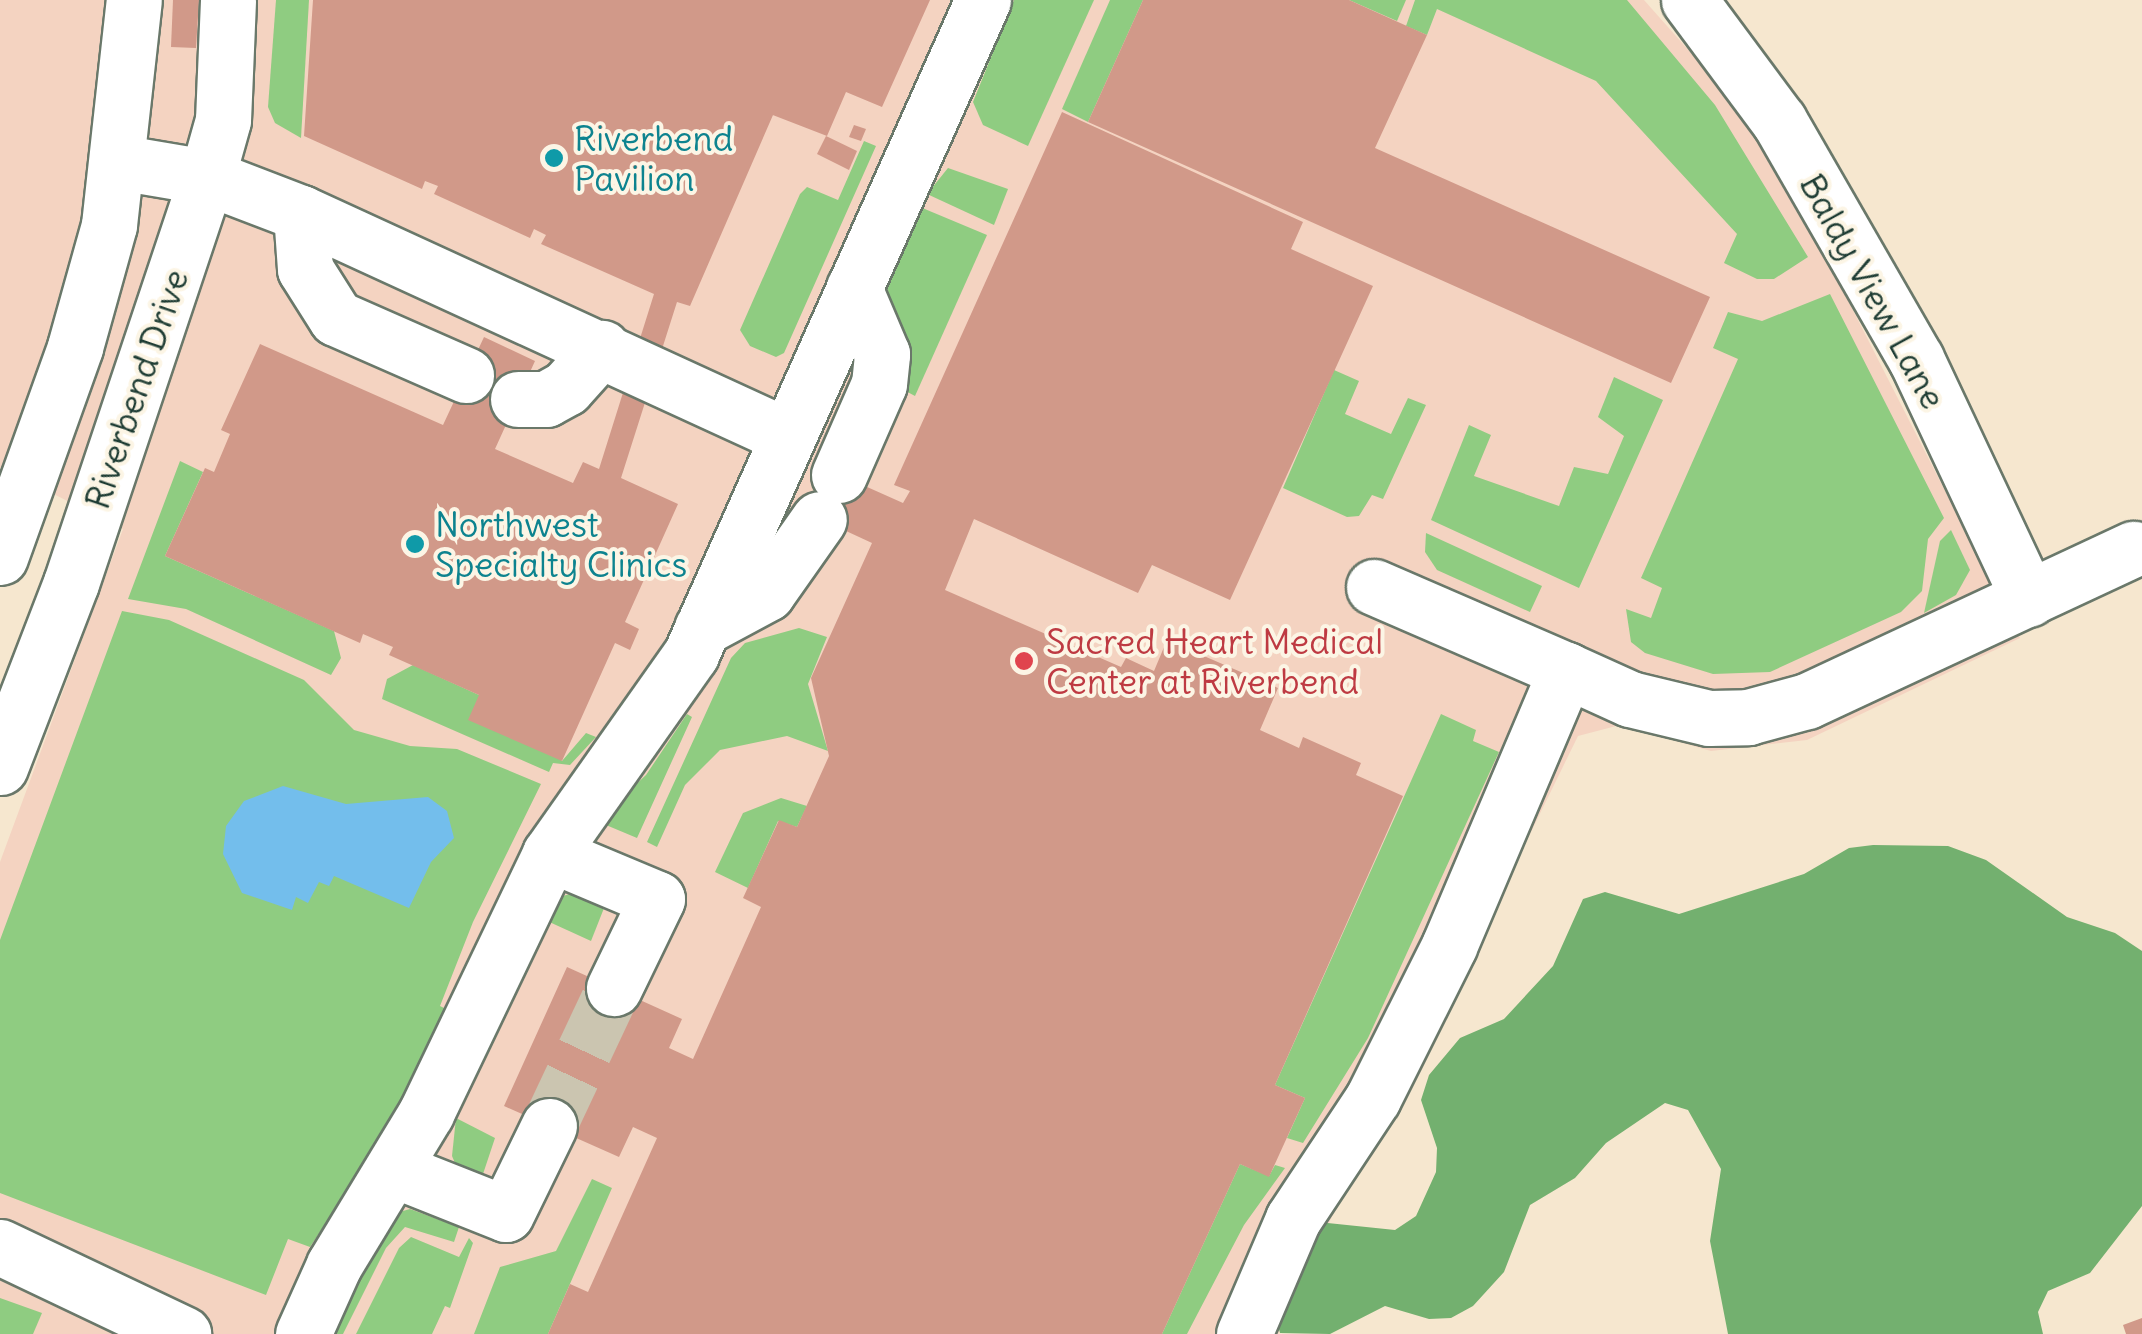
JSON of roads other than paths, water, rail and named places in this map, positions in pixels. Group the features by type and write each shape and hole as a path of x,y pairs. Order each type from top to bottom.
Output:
{"street":[{"name":"Riverbend Drive","path":"0,557 74,347 109,226 134,0"},
{"name":"Riverbend Drive","path":"0,767 72,582 207,177 223,120 228,0"},
{"path":"303,1334 334,1265 395,1170 550,854 662,702 702,628 983,0"},
{"name":"Baldy View Lane","path":"1690,0 1778,121 1916,360 2029,598"},
{"path":"118,162 207,177 301,213 787,436"},
{"path":"301,213 306,269 336,318 466,376"},
{"path":"702,628 767,594 829,497 879,384 882,354 854,288"},
{"path":"518,398 546,399 566,388 602,348"},
{"path":"1374,587 1630,698 1709,718 1748,717 1807,702 2133,548"},
{"path":"1244,1334 1294,1219 1374,1098 1533,754 1566,670"},
{"path":"550,854 657,899 614,988"},
{"path":"395,1170 506,1214 549,1126"},
{"path":"0,1248 184,1334"}],"water":[{"path":"283,786 346,804 428,797 447,811 454,838 431,862 409,908 334,876 329,886 319,882 308,903 296,897 292,910 242,893 223,854 226,826 244,801"}],"tunnel":[{"path":"549,1126 614,988"}],"place":[{"name":"Riverbend Pavilion","path":"554,158"},
{"name":"Northwest Specialty Clinics","path":"415,544"},
{"name":"Sacred Heart Medical Center at Riverbend","path":"1024,661"}]}
